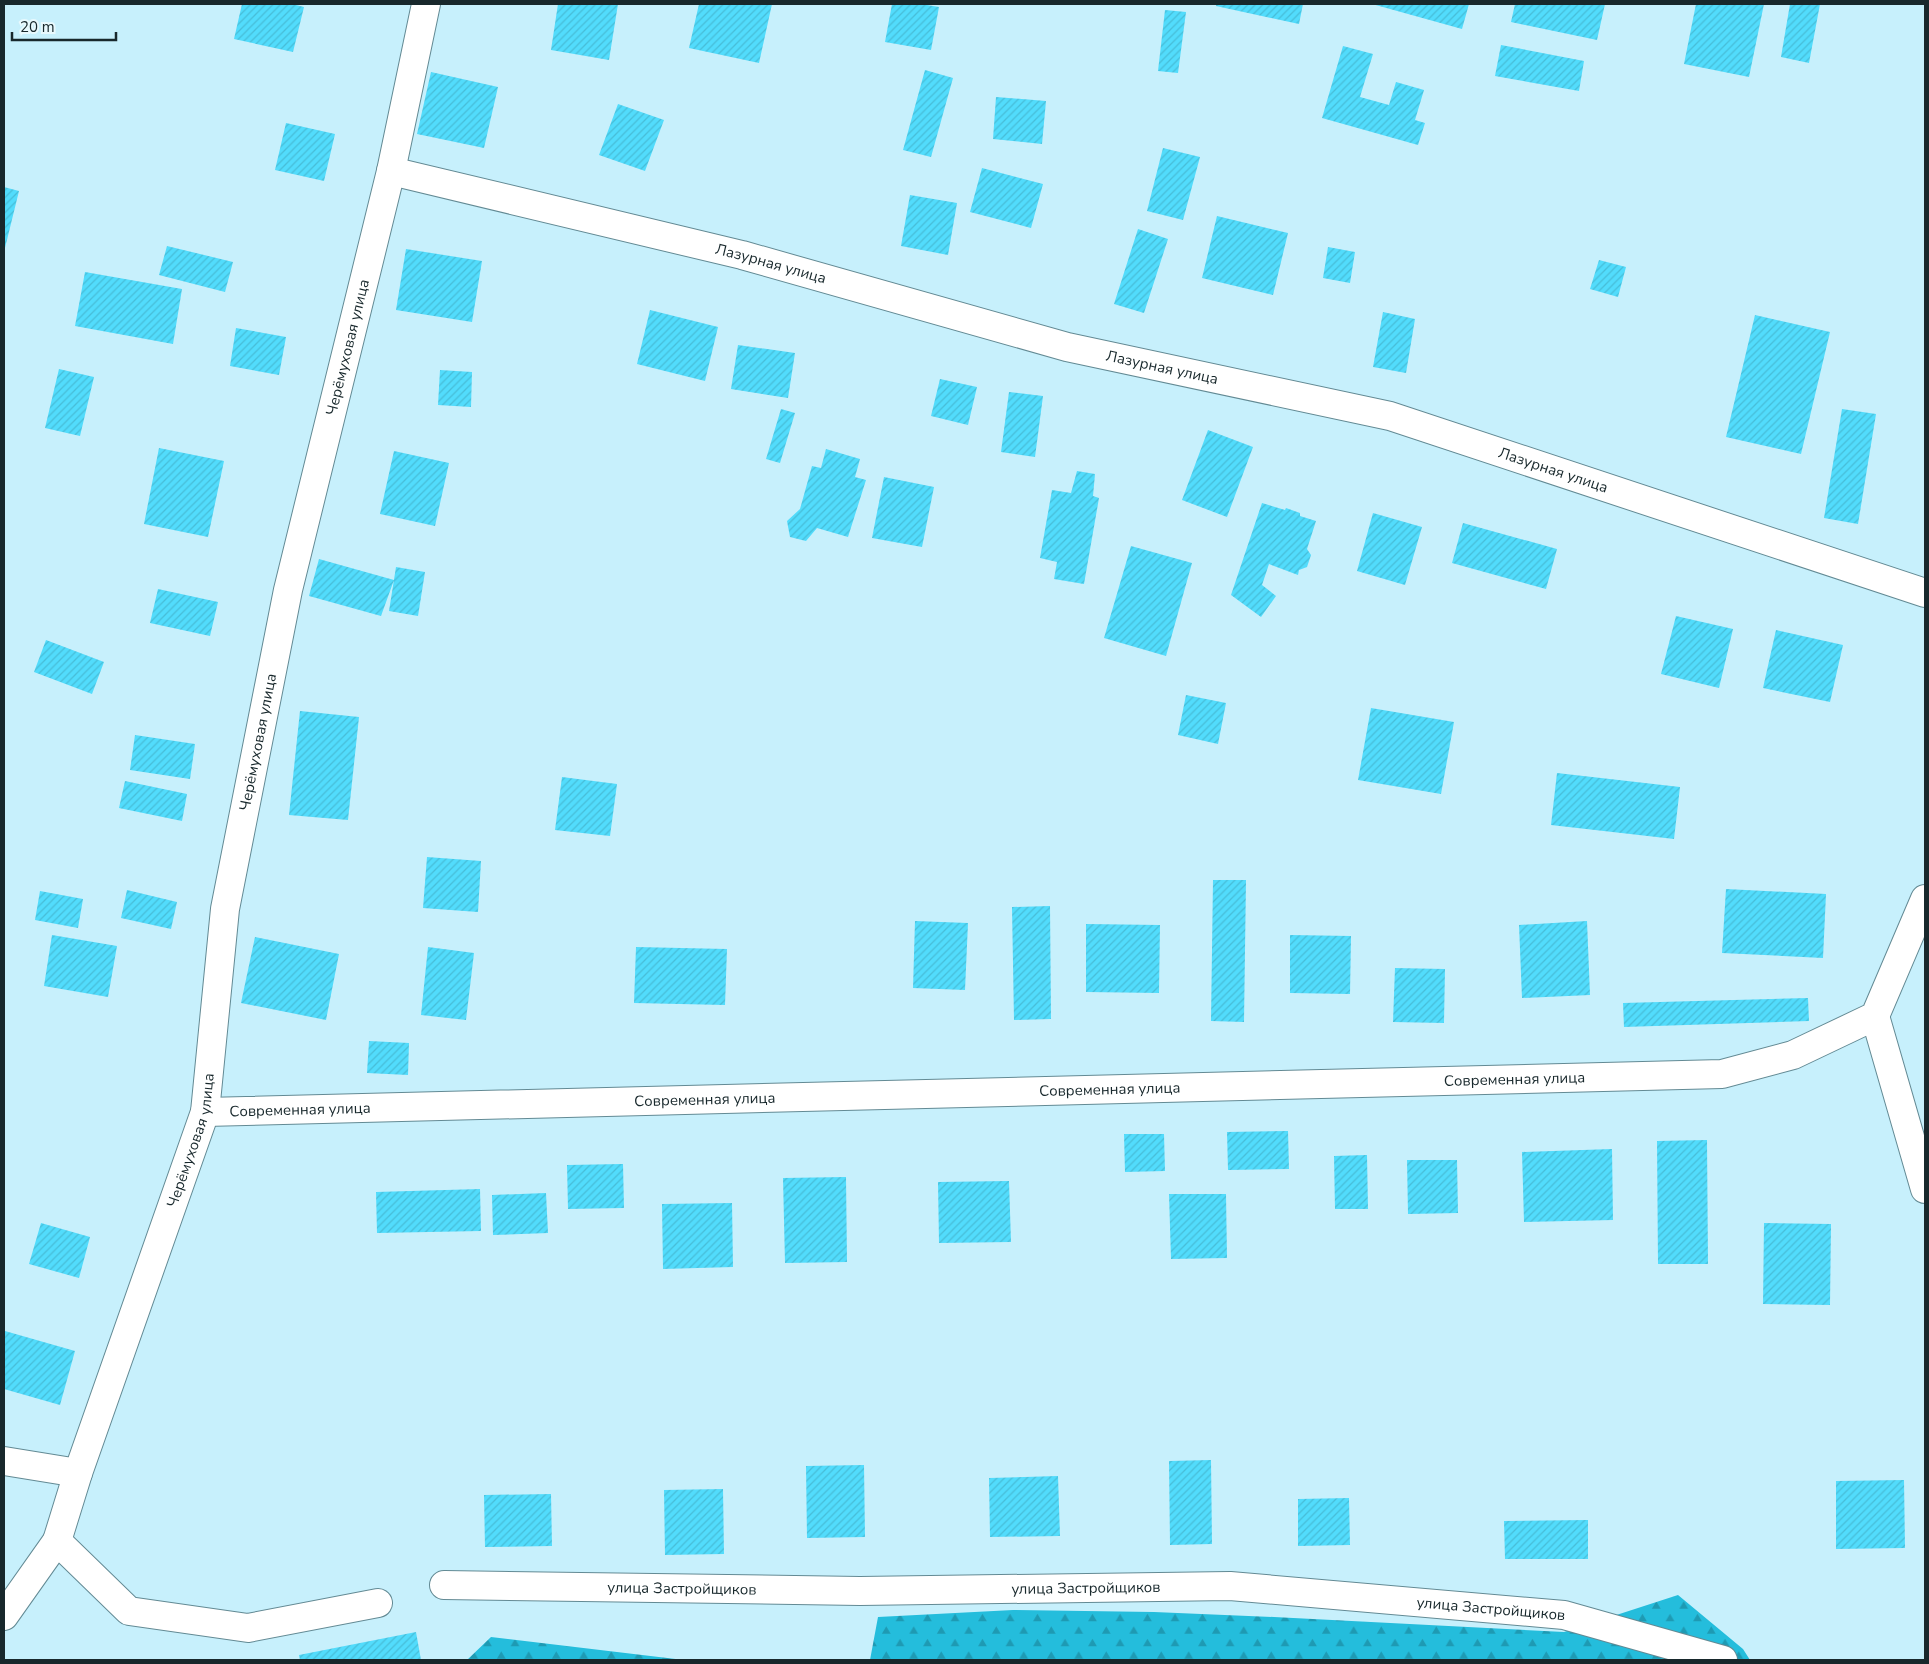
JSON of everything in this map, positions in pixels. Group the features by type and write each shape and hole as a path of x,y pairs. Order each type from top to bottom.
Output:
{"street":[{"name":"Черёмуховая улица","path":"4,1616 57,1541 78,1473 205,1112 225,909 290,580 391,171 426,4"},
{"name":"Лазурная улица","path":"391,171 742,255 1068,348 1390,416 1925,593"},
{"path":"1925,898 1875,1016 1925,1189"},
{"name":"Современная улица","path":"205,1112 1722,1074 1793,1055 1875,1016"},
{"path":"4,1461 78,1473"},
{"path":"57,1541 129,1611 248,1628 378,1603"},
{"name":"улица Застройщиков","path":"444,1585 860,1591 1230,1586 1564,1615 1723,1660"}],"green space":[{"path":"1678,1595 1743,1649 1750,1660 870,1660 878,1617 1013,1610 1154,1612 1564,1632"},
{"path":"491,1637 684,1660 467,1660"}],"building":[{"path":"242,4 292,4 304,7 293,52 234,39"},
{"path":"558,4 618,4 609,60 551,50"},
{"path":"699,4 772,4 759,63 689,48"},
{"path":"892,4 921,4 939,7 931,50 885,42"},
{"path":"1216,4 1303,4 1299,24 1216,6"},
{"path":"1372,4 1469,4 1462,29"},
{"path":"1515,4 1605,4 1597,40 1511,22"},
{"path":"1696,4 1764,4 1749,77 1684,64"},
{"path":"1790,4 1820,4 1809,63 1781,57"},
{"path":"1165,10 1186,12 1178,73 1158,71"},
{"path":"1501,45 1584,61 1579,91 1495,76"},
{"path":"1343,46 1373,54 1360,97 1389,105 1396,82 1424,90 1415,120 1425,123 1418,145 1322,118"},
{"path":"925,70 953,78 931,157 903,150"},
{"path":"431,72 498,87 484,148 417,134"},
{"path":"996,97 1046,101 1042,144 993,139"},
{"path":"618,104 664,120 645,171 599,155"},
{"path":"286,123 335,134 324,181 275,170"},
{"path":"1163,148 1200,157 1183,220 1147,211"},
{"path":"982,168 1043,184 1031,228 970,212"},
{"path":"4,187 19,191 4,252"},
{"path":"910,195 957,203 948,255 901,246"},
{"path":"1217,216 1288,233 1273,295 1202,278"},
{"path":"1138,229 1168,239 1144,313 1114,304"},
{"path":"167,246 233,262 225,292 159,275"},
{"path":"1328,247 1355,252 1350,283 1323,278"},
{"path":"406,249 482,261 472,322 396,310"},
{"path":"1599,260 1626,267 1618,297 1590,289"},
{"path":"85,272 182,289 173,344 75,326"},
{"path":"650,310 718,327 705,381 637,364"},
{"path":"1383,312 1415,319 1406,373 1373,367"},
{"path":"1755,315 1830,332 1801,454 1726,437"},
{"path":"236,328 286,337 279,375 230,366"},
{"path":"738,345 795,353 788,398 731,389"},
{"path":"59,369 94,377 80,436 45,428"},
{"path":"440,370 472,372 471,407 438,405"},
{"path":"940,379 977,387 968,425 931,416"},
{"path":"1009,392 1043,396 1035,457 1001,452"},
{"path":"781,409 795,413 780,463 766,459"},
{"path":"1842,409 1876,414 1858,524 1824,518"},
{"path":"1208,430 1253,447 1227,517 1182,500"},
{"path":"159,448 224,461 208,537 144,524"},
{"path":"826,449 860,459 855,477 866,480 848,537 817,528 806,541 790,537 787,521 800,509 812,466 821,468"},
{"path":"394,451 449,463 435,526 380,514"},
{"path":"1077,471 1095,474 1093,496 1099,498 1084,584 1054,579 1057,562 1040,558 1052,490 1071,493"},
{"path":"884,477 934,487 922,547 872,538"},
{"path":"1262,503 1285,510 1286,508 1300,513 1300,516 1316,521 1307,549 1311,555 1307,567 1299,570 1298,575 1269,564 1262,585 1276,596 1261,617 1231,595"},
{"path":"1373,513 1422,527 1405,585 1357,571"},
{"path":"1463,523 1557,549 1546,589 1452,563"},
{"path":"1131,546 1192,563 1166,656 1104,638"},
{"path":"319,559 394,580 381,616 309,596"},
{"path":"396,567 425,572 418,616 389,611"},
{"path":"158,589 218,602 210,636 150,623"},
{"path":"1676,616 1733,629 1719,688 1661,674"},
{"path":"1776,630 1843,645 1830,702 1763,688"},
{"path":"46,640 104,662 92,694 34,672"},
{"path":"1186,695 1226,703 1218,744 1178,735"},
{"path":"1371,708 1454,722 1441,794 1358,780"},
{"path":"300,711 359,717 348,820 289,815"},
{"path":"135,735 195,744 190,779 130,770"},
{"path":"1557,773 1680,787 1674,839 1551,825"},
{"path":"562,777 617,784 610,836 555,830"},
{"path":"125,781 187,794 182,821 119,808"},
{"path":"427,857 481,861 478,912 423,908"},
{"path":"1213,880 1246,880 1244,1022 1211,1021"},
{"path":"1726,889 1826,894 1823,958 1722,953"},
{"path":"127,890 177,902 171,929 121,918"},
{"path":"40,891 83,899 78,928 35,920"},
{"path":"1050,906 1051,1019 1014,1020 1012,907"},
{"path":"915,921 968,923 965,990 913,988"},
{"path":"1587,921 1590,995 1522,998 1519,925"},
{"path":"1086,924 1160,925 1159,993 1086,992"},
{"path":"52,935 117,946 108,997 44,986"},
{"path":"1290,935 1351,936 1350,994 1290,993"},
{"path":"255,937 339,954 326,1020 241,1003"},
{"path":"428,947 474,953 466,1020 421,1015"},
{"path":"636,947 727,949 725,1005 634,1003"},
{"path":"1395,968 1445,969 1444,1023 1393,1022"},
{"path":"1808,998 1809,1021 1624,1027 1623,1003"},
{"path":"369,1041 409,1043 408,1075 367,1073"},
{"path":"1288,1131 1289,1169 1228,1170 1227,1132"},
{"path":"1124,1134 1164,1134 1165,1171 1125,1172"},
{"path":"1707,1140 1708,1264 1658,1264 1657,1141"},
{"path":"1612,1149 1613,1220 1524,1222 1522,1152"},
{"path":"1367,1155 1368,1209 1335,1209 1334,1156"},
{"path":"1407,1160 1457,1160 1458,1213 1408,1214"},
{"path":"623,1164 624,1208 568,1209 567,1165"},
{"path":"846,1177 847,1262 785,1263 783,1178"},
{"path":"1009,1181 1011,1242 939,1243 938,1182"},
{"path":"480,1189 481,1231 377,1233 376,1192"},
{"path":"546,1193 548,1233 493,1235 492,1195"},
{"path":"1169,1194 1226,1194 1227,1258 1171,1259"},
{"path":"732,1203 733,1267 663,1269 662,1204"},
{"path":"41,1223 90,1237 79,1278 29,1264"},
{"path":"1764,1223 1831,1224 1830,1305 1763,1304"},
{"path":"5,1331 75,1351 60,1405 4,1389"},
{"path":"1211,1460 1212,1544 1170,1545 1169,1461"},
{"path":"864,1465 865,1537 807,1538 806,1466"},
{"path":"1058,1476 1060,1536 990,1537 989,1478"},
{"path":"1904,1480 1905,1548 1836,1549 1836,1481"},
{"path":"723,1489 724,1554 665,1555 664,1490"},
{"path":"551,1494 552,1546 485,1547 484,1495"},
{"path":"1349,1498 1350,1545 1298,1546 1298,1499"},
{"path":"1588,1520 1588,1559 1505,1559 1504,1521"},
{"path":"416,1632 421,1660 300,1660 299,1655"}]}
